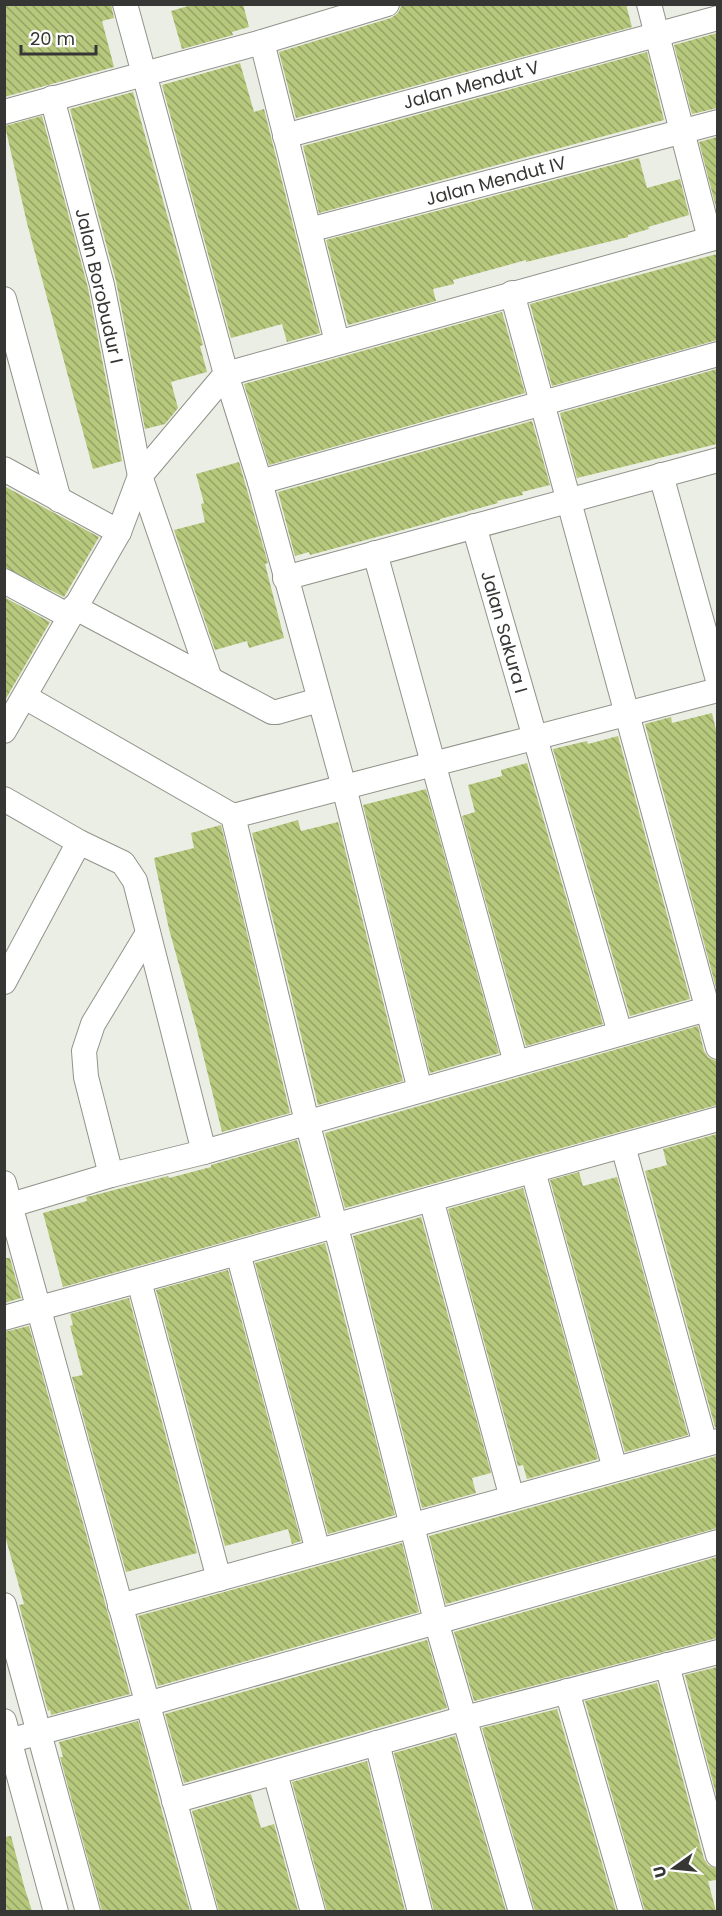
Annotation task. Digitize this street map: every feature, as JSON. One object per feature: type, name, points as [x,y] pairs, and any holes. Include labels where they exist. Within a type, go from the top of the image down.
[{"type":"street","points":[[125,4],[226,374],[260,482],[344,787],[420,1090]]},
{"type":"street","points":[[4,112],[262,42],[387,4]]},
{"type":"street","points":[[649,4],[682,131],[714,238],[226,374],[140,476],[119,532],[12,711],[232,816],[717,690]]},
{"type":"street","name":"Jalan Mendut V","points":[[285,136],[717,18]]},
{"type":"street","points":[[262,42],[337,342]]},
{"type":"street","name":"Jalan Borobudur I","points":[[52,98],[102,285],[140,476],[210,679]]},
{"type":"street","name":"Jalan Mendut IV","points":[[309,230],[717,122]]},
{"type":"street","points":[[512,293],[717,1047]]},
{"type":"street","points":[[4,299],[14,361],[59,500]]},
{"type":"street","points":[[260,482],[717,354]]},
{"type":"street","points":[[285,578],[717,460]]},
{"type":"street","points":[[4,469],[119,532]]},
{"type":"street","points":[[661,476],[717,680]]},
{"type":"street","name":"Jalan Sakura I","points":[[474,526],[620,1033]]},
{"type":"street","points":[[375,553],[516,1063]]},
{"type":"street","points":[[4,581],[210,679],[272,712],[319,700]]},
{"type":"street","points":[[4,799],[79,842],[123,863],[135,880],[204,1152]]},
{"type":"street","points":[[232,816],[307,1122],[436,1621],[521,1911]]},
{"type":"street","points":[[4,982],[79,842]]},
{"type":"street","points":[[111,1175],[86,1077],[84,1051],[93,1024],[148,933]]},
{"type":"street","points":[[205,1911],[8,1194],[111,1175],[204,1152],[707,1009]]},
{"type":"street","points":[[4,1318],[717,1119]]},
{"type":"street","points":[[120,1606],[711,1443],[623,1146]]},
{"type":"street","points":[[533,1171],[615,1469]]},
{"type":"street","points":[[431,1199],[512,1498]]},
{"type":"street","points":[[238,1253],[318,1551]]},
{"type":"street","points":[[139,1281],[219,1579]]},
{"type":"street","points":[[56,1911],[6,1734],[39,1733],[147,1704],[717,1542]]},
{"type":"street","points":[[4,1605],[88,1911]]},
{"type":"street","points":[[174,1801],[465,1718],[717,1652]]},
{"type":"street","points":[[667,1665],[717,1855]]},
{"type":"street","points":[[567,1691],[631,1911]]},
{"type":"street","points":[[377,1743],[420,1911]]},
{"type":"street","points":[[275,1773],[313,1911]]},
{"type":"building","points":[[4,4],[111,4],[114,18],[102,21],[114,67],[4,97]]},
{"type":"building","points":[[195,4],[243,4],[249,27],[232,32],[233,35],[182,49],[171,11]]},
{"type":"building","points":[[402,4],[626,4],[632,27],[296,118],[279,52],[391,18],[398,13]]},
{"type":"building","points":[[717,33],[717,108],[692,114],[674,45]]},
{"type":"building","points":[[647,52],[664,120],[319,213],[303,146]]},
{"type":"building","points":[[240,63],[254,112],[264,109],[320,333],[287,342],[282,324],[231,338],[162,85]]},
{"type":"building","points":[[133,92],[203,345],[200,346],[207,372],[171,382],[178,408],[165,424],[145,429],[116,281],[70,109]]},
{"type":"building","points":[[42,116],[88,288],[122,461],[93,469],[27,223],[5,126]]},
{"type":"building","points":[[717,137],[717,211],[699,142]]},
{"type":"building","points":[[639,158],[647,188],[680,179],[689,215],[648,227],[649,229],[628,235],[628,237],[526,262],[526,260],[453,280],[454,284],[433,289],[436,301],[348,325],[326,240]]},
{"type":"building","points":[[717,254],[717,340],[552,386],[530,304]]},
{"type":"building","points":[[502,312],[525,393],[269,465],[244,384]]},
{"type":"building","points":[[717,369],[717,444],[577,478],[560,413]]},
{"type":"building","points":[[532,421],[550,485],[522,492],[523,495],[440,520],[310,555],[309,552],[295,556],[278,492]]},
{"type":"building","points":[[239,462],[268,563],[265,564],[284,638],[249,648],[247,641],[215,650],[174,530],[205,522],[201,504],[204,503],[196,474]]},
{"type":"building","points":[[4,486],[99,537],[64,597],[4,567]]},
{"type":"building","points":[[4,597],[50,622],[4,702]]},
{"type":"building","points":[[712,713],[717,734],[717,991],[645,724],[671,717],[672,723]]},
{"type":"building","points":[[618,736],[690,999],[630,1016],[553,749],[587,741],[588,744]]},
{"type":"building","points":[[527,763],[603,1024],[526,1046],[462,816],[475,812],[468,785],[502,776],[501,770]]},
{"type":"building","points":[[426,789],[499,1053],[430,1073],[363,805]]},
{"type":"building","points":[[298,820],[301,831],[338,822],[403,1081],[318,1105],[252,833]]},
{"type":"building","points":[[221,825],[290,1113],[222,1132],[169,929],[154,858],[194,848],[191,833]]},
{"type":"building","points":[[698,1026],[704,1051],[708,1057],[716,1061],[717,1105],[345,1208],[325,1133]]},
{"type":"building","points":[[717,1134],[717,1427],[715,1427],[645,1171],[667,1165],[663,1149]]},
{"type":"building","points":[[297,1140],[318,1216],[63,1287],[43,1213],[87,1201],[86,1197],[211,1167],[211,1165]]},
{"type":"building","points":[[579,1172],[583,1186],[617,1177],[688,1435],[625,1452],[550,1180]]},
{"type":"building","points":[[523,1188],[598,1459],[527,1479],[523,1465],[518,1466],[448,1209]]},
{"type":"building","points":[[421,1217],[491,1473],[472,1478],[476,1493],[422,1508],[353,1236]]},
{"type":"building","points":[[325,1243],[395,1515],[328,1534],[255,1263]]},
{"type":"building","points":[[4,1258],[10,1258],[21,1298],[4,1303]]},
{"type":"building","points":[[228,1270],[301,1541],[292,1544],[288,1529],[225,1546],[156,1290]]},
{"type":"building","points":[[129,1298],[197,1553],[126,1572],[72,1377],[83,1375],[70,1326],[73,1325],[70,1314]]},
{"type":"building","points":[[29,1326],[130,1694],[51,1715],[19,1605],[24,1604],[4,1532],[4,1332]]},
{"type":"building","points":[[717,1456],[717,1528],[446,1604],[429,1536]]},
{"type":"building","points":[[402,1543],[419,1612],[158,1686],[138,1616]]},
{"type":"building","points":[[717,1557],[717,1638],[474,1701],[454,1632]]},
{"type":"building","points":[[427,1640],[447,1708],[184,1783],[165,1714]]},
{"type":"building","points":[[717,1667],[717,1798],[685,1675]]},
{"type":"building","points":[[657,1683],[704,1859],[708,1865],[717,1869],[717,1880],[708,1881],[716,1911],[645,1911],[585,1701]]},
{"type":"building","points":[[557,1709],[616,1911],[535,1911],[482,1728]]},
{"type":"building","points":[[138,1721],[190,1911],[102,1911],[60,1757],[63,1757],[59,1742]]},
{"type":"building","points":[[455,1736],[506,1911],[434,1911],[394,1753]]},
{"type":"building","points":[[367,1761],[405,1911],[327,1911],[292,1782]]},
{"type":"building","points":[[251,1794],[261,1828],[274,1824],[298,1911],[219,1911],[192,1811]]},
{"type":"building","points":[[11,1836],[32,1911],[4,1911],[4,1837]]}]
